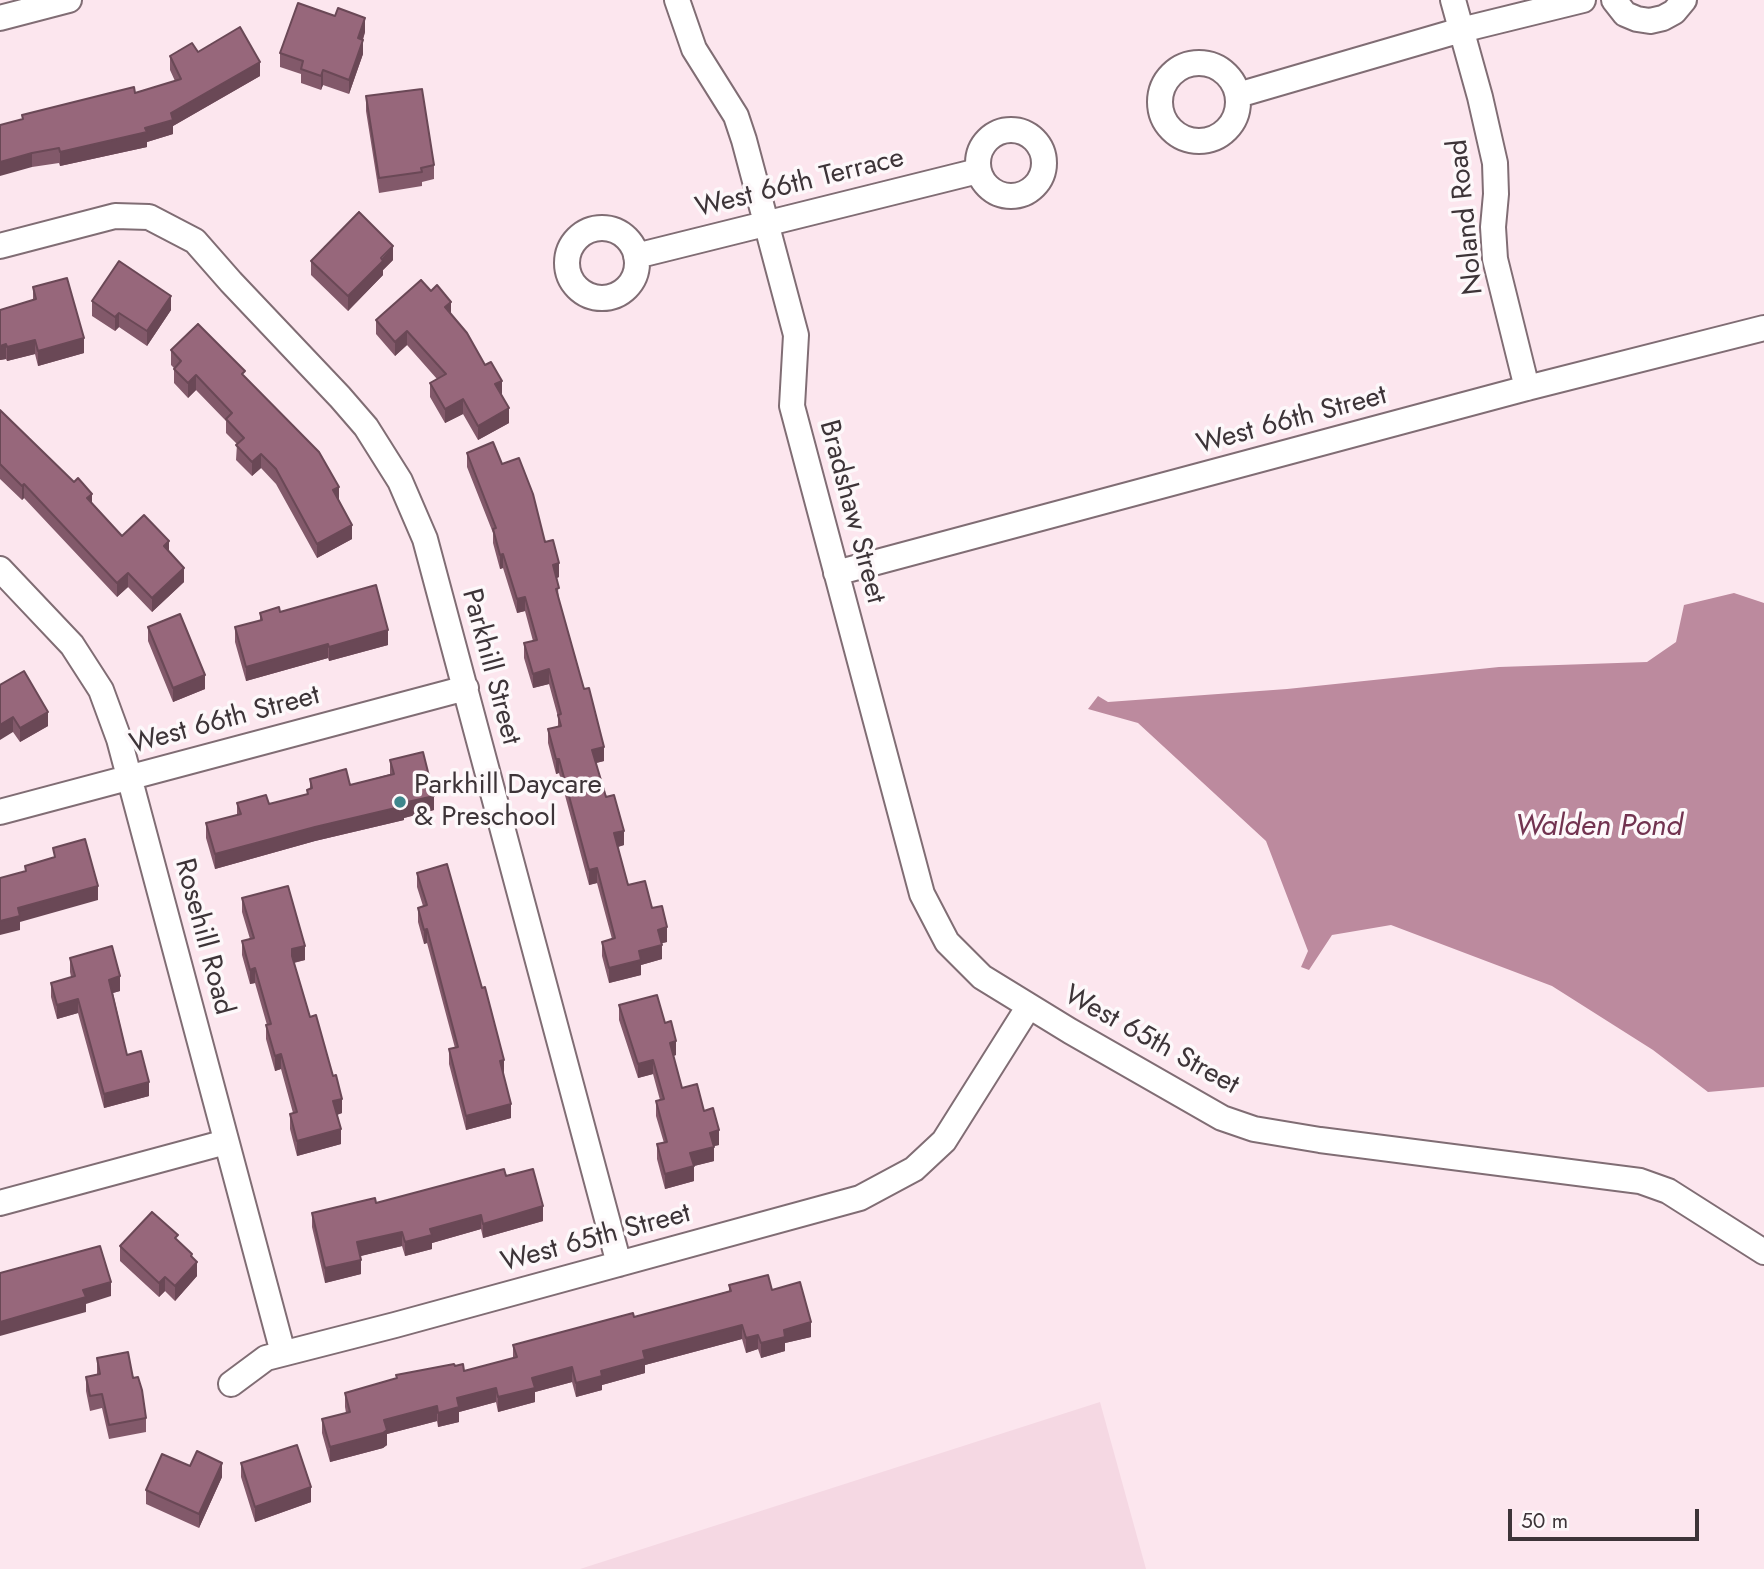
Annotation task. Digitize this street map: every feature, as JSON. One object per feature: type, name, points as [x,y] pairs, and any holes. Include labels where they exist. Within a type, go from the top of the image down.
[{"type":"street","points":[[0,18],[69,0]]},
{"type":"street","name":"Bradshaw Street","points":[[677,0],[694,49],[736,116],[766,222],[796,335],[792,406],[922,894],[947,942],[982,977],[1029,1006]]},
{"type":"street","name":"Noland Road","points":[[1453,0],[1495,163],[1495,259],[1527,388]]},
{"type":"street","points":[[1238,95],[1461,30],[1583,0]]},
{"type":"street","points":[[1614,0],[1625,14],[1650,20],[1663,18],[1674,12],[1684,0]]},
{"type":"street","name":"West 66th Terrace","points":[[636,256],[978,171]]},
{"type":"street","name":"Parkhill Street","points":[[0,246],[108,217],[149,217],[195,241],[366,427],[400,481],[425,539],[619,1264]]},
{"type":"street","name":"West 66th Street","points":[[836,573],[1527,388],[1764,328]]},
{"type":"street","name":"Rosehill Road","points":[[0,569],[72,645],[101,690],[119,739],[283,1353]]},
{"type":"street","name":"West 66th Street","points":[[0,812],[466,688]]},
{"type":"street","name":"West 65th Street","points":[[231,1384],[266,1358],[860,1198],[914,1169],[944,1141],[1029,1006],[1223,1118],[1254,1129],[1640,1181],[1668,1191],[1764,1252]]},
{"type":"street","points":[[0,1203],[226,1142]]},
{"type":"shaded area","points":[[1100,1402],[1146,1569],[580,1569]]},
{"type":"water","name":"Walden Pond","points":[[1734,593],[1764,603],[1764,1087],[1708,1092],[1653,1050],[1552,986],[1391,925],[1332,935],[1309,970],[1301,967],[1308,951],[1266,841],[1138,723],[1088,709],[1098,696],[1108,702],[1287,689],[1499,667],[1647,662],[1676,642],[1684,605]]},
{"type":"building","points":[[298,3],[335,16],[338,8],[365,18],[358,38],[363,40],[349,80],[323,70],[321,76],[301,69],[303,61],[280,53]]},
{"type":"building","points":[[240,27],[260,62],[171,113],[173,120],[145,128],[147,132],[60,152],[59,148],[32,153],[0,162],[0,125],[23,119],[22,115],[134,87],[135,93],[181,79],[170,56],[192,43],[198,52]]},
{"type":"building","points":[[422,89],[434,165],[421,168],[422,172],[379,178],[366,96]]},
{"type":"building","points":[[359,212],[393,246],[381,258],[383,261],[348,296],[311,261]]},
{"type":"building","points":[[119,261],[171,296],[147,331],[119,313],[115,317],[92,301]]},
{"type":"building","points":[[67,278],[84,338],[38,351],[35,340],[7,347],[6,344],[0,346],[0,310],[36,299],[33,287]]},
{"type":"building","points":[[421,280],[431,291],[437,285],[451,302],[445,307],[467,333],[485,365],[491,362],[502,381],[495,384],[509,408],[478,426],[463,399],[445,409],[430,383],[446,374],[407,331],[395,342],[376,320]]},
{"type":"building","points":[[198,324],[245,371],[242,374],[319,452],[339,487],[333,490],[352,525],[317,544],[276,469],[261,454],[252,462],[236,445],[244,438],[226,419],[232,413],[196,375],[188,383],[174,369],[181,361],[171,350]]},
{"type":"building","points":[[0,410],[74,482],[78,478],[92,494],[87,498],[122,536],[144,515],[169,541],[164,546],[184,568],[152,598],[128,573],[117,583],[24,484],[22,486],[0,464]]},
{"type":"building","points":[[493,442],[502,464],[519,458],[533,494],[545,542],[553,540],[559,563],[553,565],[559,588],[556,589],[584,689],[589,688],[604,747],[592,750],[606,797],[614,795],[624,831],[614,833],[628,885],[645,881],[652,908],[662,906],[667,927],[658,930],[662,945],[639,951],[641,960],[609,968],[602,942],[615,938],[597,868],[589,870],[559,759],[556,759],[548,729],[561,726],[558,715],[561,714],[549,669],[533,674],[524,643],[537,640],[525,597],[517,599],[503,554],[500,555],[493,529],[496,528],[467,453]]},
{"type":"building","points":[[376,585],[388,630],[246,667],[235,627],[262,620],[260,613],[279,607],[280,612]]},
{"type":"building","points":[[180,614],[205,675],[173,688],[148,627]]},
{"type":"building","points":[[24,671],[48,712],[20,728],[13,717],[0,725],[0,685]]},
{"type":"building","points":[[423,752],[434,796],[215,854],[206,823],[241,814],[237,803],[266,795],[269,804],[308,794],[307,790],[312,788],[310,779],[346,769],[350,785],[394,774],[390,760]]},
{"type":"building","points":[[85,839],[98,886],[18,908],[20,916],[0,921],[0,878],[26,871],[25,866],[55,857],[53,848]]},
{"type":"building","points":[[447,864],[482,988],[485,987],[504,1060],[500,1061],[511,1104],[466,1116],[449,1049],[458,1047],[427,929],[424,930],[418,908],[427,905],[417,873]]},
{"type":"building","points":[[288,886],[305,946],[292,949],[292,956],[310,1017],[316,1015],[342,1099],[333,1101],[341,1129],[297,1141],[290,1114],[297,1112],[281,1054],[275,1056],[266,1025],[271,1024],[255,968],[250,970],[242,941],[254,938],[242,898]]},
{"type":"building","points":[[112,946],[120,976],[109,980],[127,1055],[141,1051],[149,1082],[104,1094],[78,999],[57,1005],[51,983],[75,976],[70,958]]},
{"type":"building","points":[[657,995],[665,1023],[671,1021],[676,1041],[670,1043],[682,1088],[697,1084],[704,1111],[713,1108],[719,1130],[710,1133],[714,1147],[690,1153],[694,1166],[665,1174],[657,1144],[667,1142],[656,1101],[664,1099],[653,1060],[638,1064],[619,1005]]},
{"type":"building","points":[[504,1169],[506,1176],[533,1169],[543,1206],[483,1224],[481,1215],[430,1229],[432,1235],[405,1242],[402,1232],[357,1242],[361,1260],[325,1268],[312,1213],[375,1198],[376,1203]]},
{"type":"building","points":[[152,1212],[178,1235],[175,1238],[197,1262],[175,1286],[165,1277],[159,1283],[120,1246]]},
{"type":"building","points":[[100,1246],[111,1282],[83,1290],[86,1297],[0,1322],[0,1273]]},
{"type":"building","points":[[768,1275],[772,1290],[800,1282],[811,1322],[784,1330],[785,1337],[761,1343],[758,1335],[746,1338],[742,1325],[643,1351],[645,1359],[601,1371],[602,1376],[576,1383],[572,1367],[532,1378],[535,1388],[498,1397],[496,1388],[457,1398],[459,1407],[438,1413],[437,1406],[384,1420],[387,1430],[383,1433],[330,1447],[322,1419],[350,1412],[345,1393],[397,1378],[396,1375],[454,1364],[463,1364],[464,1371],[517,1357],[513,1345],[633,1313],[634,1317],[731,1291],[729,1285]]},
{"type":"building","points":[[128,1352],[133,1378],[138,1377],[142,1390],[146,1418],[109,1425],[102,1394],[90,1396],[86,1377],[100,1374],[97,1358]]},
{"type":"building","points":[[297,1445],[311,1487],[255,1507],[241,1463]]},
{"type":"building","points":[[197,1451],[222,1463],[199,1514],[146,1490],[162,1454],[190,1466]]},
{"type":"place","name":"Parkhill Daycare & Preschool","points":[[400,802]]}]
